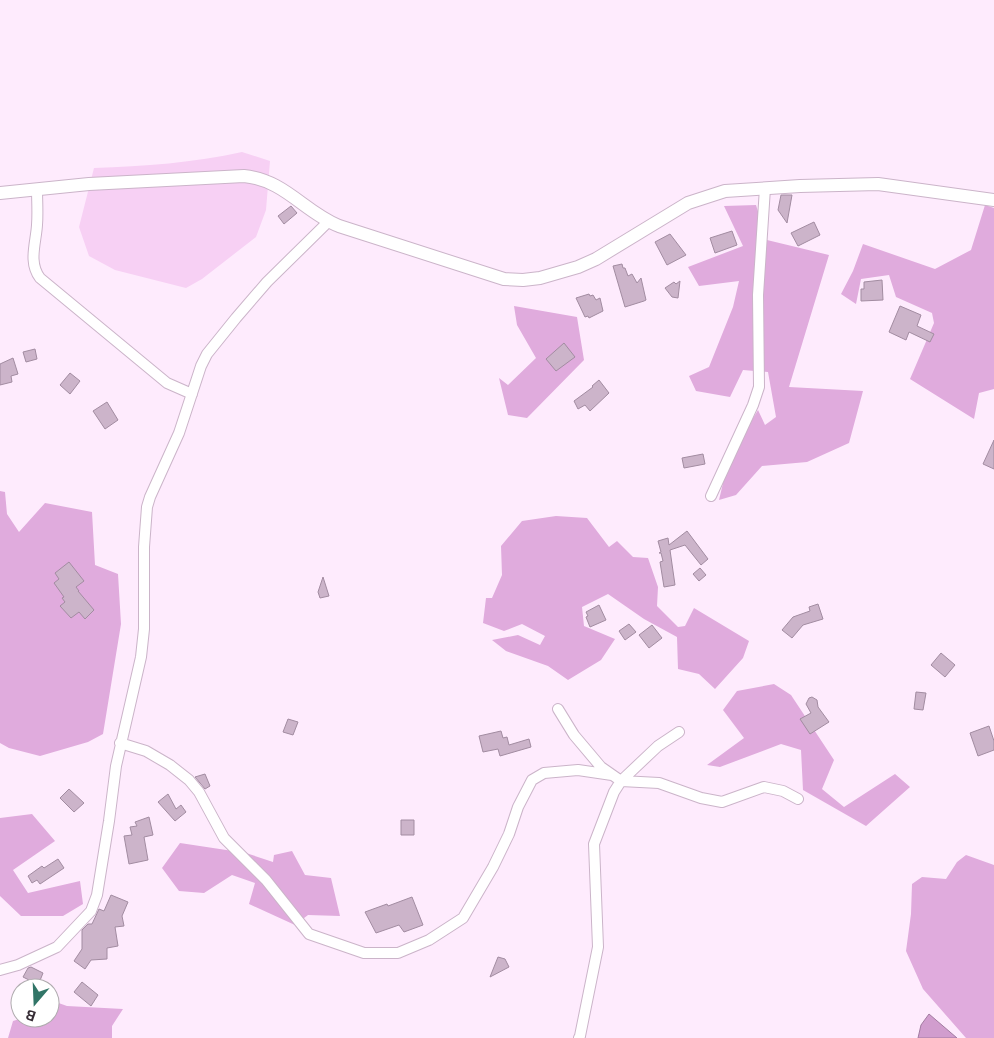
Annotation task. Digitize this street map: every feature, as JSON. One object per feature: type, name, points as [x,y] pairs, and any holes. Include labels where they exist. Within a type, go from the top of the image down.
[{"type":"street","points":[[0,193],[89,184],[244,176],[257,178],[279,186],[328,222],[504,279],[523,280],[560,273],[596,259],[688,203],[724,191],[878,184],[994,200]]},
{"type":"street","points":[[711,496],[759,387],[758,295],[765,188]]},
{"type":"street","points":[[37,189],[37,225],[33,257],[37,274],[40,278],[168,383],[192,394]]},
{"type":"street","points":[[0,970],[18,965],[57,948],[91,911],[97,895],[120,743],[141,657],[144,629],[144,547],[147,507],[150,497],[179,433],[203,360],[215,343],[268,282],[328,222]]},
{"type":"street","points":[[558,709],[574,735],[601,767],[621,781],[659,783],[701,798],[722,802],[764,787],[783,792],[798,799]]},
{"type":"street","points":[[579,1038],[598,946],[594,844],[614,792],[621,781],[658,746],[679,732]]},
{"type":"street","points":[[120,743],[146,751],[170,765],[189,780],[199,792],[224,838],[266,880],[309,934],[364,953],[398,953],[429,940],[463,918],[493,867],[532,780],[544,773],[578,770],[612,775]]},
{"type":"shaded area","points":[[242,152],[270,161],[266,210],[256,237],[202,279],[186,288],[115,270],[89,256],[79,227],[94,168],[206,159]]},
{"type":"shaded area","points":[[756,205],[767,240],[829,255],[789,387],[863,391],[849,443],[807,462],[762,466],[736,495],[719,500],[729,458],[758,410],[765,425],[776,417],[768,372],[743,370],[730,397],[696,391],[689,376],[709,367],[733,307],[739,281],[699,286],[688,267],[743,246],[724,206]]},
{"type":"shaded area","points":[[985,205],[994,208],[994,389],[979,393],[974,419],[910,379],[934,323],[932,313],[896,297],[889,275],[861,279],[856,304],[841,294],[853,271],[863,244],[935,269],[971,250]]},
{"type":"shaded area","points":[[514,306],[577,317],[584,360],[527,418],[508,415],[499,378],[508,385],[536,358],[517,325]]},
{"type":"shaded area","points":[[0,491],[5,492],[7,514],[19,532],[45,503],[92,512],[95,565],[118,574],[121,624],[103,734],[88,742],[40,756],[9,748],[0,743]]},
{"type":"shaded area","points":[[556,516],[587,518],[609,547],[617,541],[633,557],[648,558],[658,587],[657,606],[678,627],[685,626],[694,608],[749,641],[743,658],[715,689],[699,674],[678,669],[677,637],[644,619],[608,594],[582,607],[584,626],[615,639],[601,660],[568,680],[548,666],[506,651],[492,640],[518,635],[540,645],[545,636],[522,624],[504,631],[483,623],[486,598],[492,598],[502,575],[501,546],[522,521]]},
{"type":"shaded area","points":[[774,684],[791,695],[834,760],[822,789],[844,807],[895,774],[910,787],[866,826],[803,790],[801,750],[781,744],[720,767],[707,765],[744,738],[723,710],[737,691]]},
{"type":"shaded area","points":[[32,814],[55,841],[13,870],[28,893],[80,881],[83,904],[63,916],[21,916],[0,896],[0,818]]},
{"type":"shaded area","points":[[180,843],[246,853],[273,862],[274,855],[292,851],[305,875],[331,878],[340,916],[308,915],[295,925],[249,904],[255,883],[232,875],[204,893],[179,891],[162,868]]},
{"type":"shaded area","points":[[966,855],[994,865],[994,1038],[966,1038],[923,989],[906,951],[911,914],[912,884],[922,877],[946,879],[957,862]]},
{"type":"shaded area","points":[[60,1004],[67,1006],[123,1009],[112,1026],[112,1038],[8,1038],[11,1028],[60,1028]]},
{"type":"shaded area","points":[[929,1014],[957,1038],[918,1038],[921,1025]]},
{"type":"building","points":[[781,195],[792,195],[787,223],[778,210]]},
{"type":"building","points":[[291,206],[297,213],[284,224],[278,216]]},
{"type":"building","points":[[814,222],[820,235],[798,246],[791,233]]},
{"type":"building","points":[[732,231],[737,245],[715,253],[710,238]]},
{"type":"building","points":[[670,234],[686,255],[667,265],[655,242]]},
{"type":"building","points":[[622,264],[628,276],[632,274],[637,283],[641,278],[646,300],[625,307],[613,266]]},
{"type":"building","points":[[882,280],[883,300],[861,301],[861,289],[864,289],[864,282]]},
{"type":"building","points":[[680,281],[678,298],[672,297],[665,288],[674,282],[676,284]]},
{"type":"building","points":[[589,294],[590,296],[593,295],[596,300],[600,298],[603,311],[589,318],[588,316],[585,317],[576,298]]},
{"type":"building","points":[[900,306],[921,315],[917,326],[934,334],[930,342],[909,332],[906,340],[889,332]]},
{"type":"building","points":[[564,343],[575,357],[556,371],[546,359]]},
{"type":"building","points":[[35,349],[37,359],[26,362],[23,352]]},
{"type":"building","points":[[13,358],[18,374],[11,376],[12,382],[0,385],[0,364]]},
{"type":"building","points":[[70,373],[80,381],[70,394],[60,385]]},
{"type":"building","points":[[599,380],[609,393],[590,411],[585,405],[578,409],[574,401],[593,387]]},
{"type":"building","points":[[107,402],[118,420],[105,429],[93,411]]},
{"type":"building","points":[[994,440],[994,469],[983,464]]},
{"type":"building","points":[[703,454],[705,464],[684,468],[682,458]]},
{"type":"building","points":[[687,531],[708,559],[701,565],[685,545],[670,550],[675,585],[664,587],[660,562],[663,561],[661,553],[659,553],[661,552],[658,541],[668,538],[669,545]]},
{"type":"building","points":[[69,562],[84,581],[76,587],[78,591],[94,610],[85,619],[79,612],[71,618],[60,606],[65,602],[62,598],[64,597],[54,583],[59,579],[55,573]]},
{"type":"building","points":[[700,568],[706,575],[699,581],[693,574]]},
{"type":"building","points":[[323,577],[329,596],[320,598],[318,592]]},
{"type":"building","points":[[818,604],[823,619],[803,625],[792,638],[782,630],[793,617],[810,611],[809,607]]},
{"type":"building","points":[[599,605],[606,620],[590,627],[586,612]]},
{"type":"building","points":[[629,624],[636,632],[625,640],[619,631]]},
{"type":"building","points":[[652,625],[662,638],[649,648],[639,635]]},
{"type":"building","points":[[941,653],[955,665],[945,677],[931,665]]},
{"type":"building","points":[[916,692],[926,693],[923,710],[914,709]]},
{"type":"building","points":[[812,697],[817,700],[818,707],[829,722],[810,734],[800,719],[811,713],[806,704],[809,698]]},
{"type":"building","points":[[288,719],[298,722],[293,735],[283,732]]},
{"type":"building","points":[[989,726],[994,741],[994,750],[978,756],[970,733]]},
{"type":"building","points":[[501,731],[503,738],[507,737],[509,745],[529,739],[531,747],[500,756],[498,749],[483,752],[479,736]]},
{"type":"building","points":[[205,774],[210,786],[205,789],[195,777]]},
{"type":"building","points":[[69,789],[84,803],[74,812],[60,798]]},
{"type":"building","points":[[168,794],[176,809],[181,805],[186,812],[175,821],[158,802]]},
{"type":"building","points":[[149,817],[153,835],[144,837],[148,860],[129,864],[124,836],[132,835],[130,827],[137,826],[135,822]]},
{"type":"building","points":[[401,820],[414,820],[414,835],[401,835]]},
{"type":"building","points":[[58,859],[64,868],[40,884],[37,880],[32,883],[28,876],[42,866],[44,868]]},
{"type":"building","points":[[111,895],[128,902],[122,916],[124,926],[115,927],[118,946],[107,948],[107,959],[91,960],[85,969],[74,961],[82,949],[82,930],[88,924],[92,924],[99,909],[104,911]]},
{"type":"building","points":[[412,897],[423,925],[404,932],[399,925],[376,933],[365,912]]},
{"type":"building","points":[[498,957],[505,959],[509,967],[490,977]]},
{"type":"building","points":[[31,967],[43,973],[41,978],[23,977],[28,968]]},
{"type":"building","points":[[82,982],[98,995],[91,1006],[74,992]]}]
